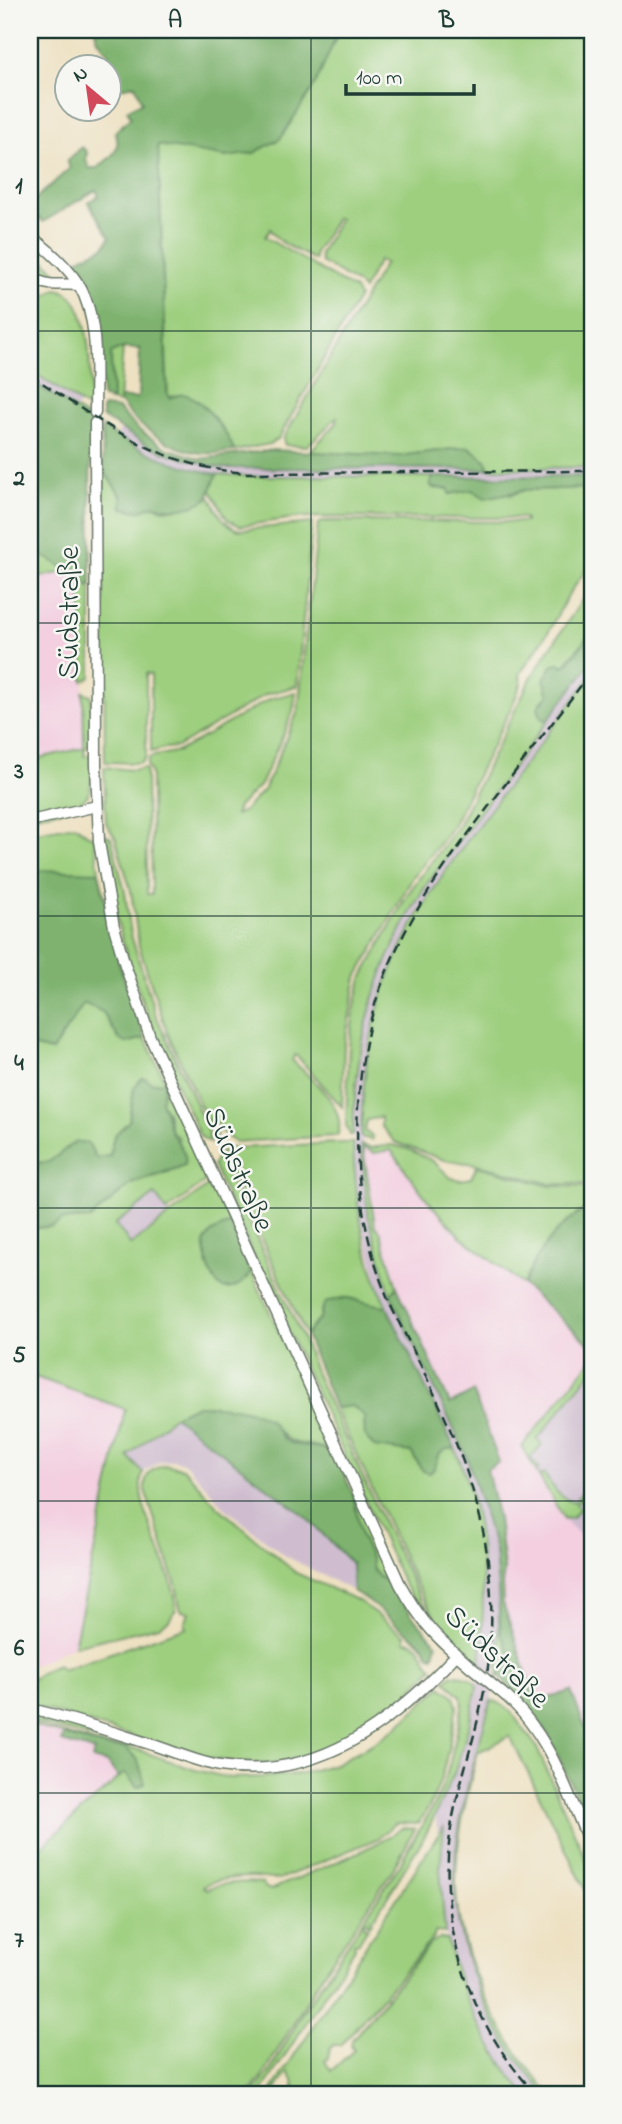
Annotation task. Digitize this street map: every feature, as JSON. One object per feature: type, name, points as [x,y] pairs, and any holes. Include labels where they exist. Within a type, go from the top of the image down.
[{"type":"street","name":"Südstraße","points":[[30,236],[65,267],[79,285],[92,327],[95,365],[97,806],[103,871],[114,927],[135,998],[150,1037],[400,1584],[427,1628],[523,1713],[541,1738],[592,1849]]},
{"type":"street","points":[[30,275],[48,285],[79,285]]},
{"type":"street","points":[[30,821],[97,806]]},
{"type":"street","points":[[30,1709],[210,1763],[243,1768],[274,1767],[322,1757],[356,1740],[395,1713],[456,1655]]},
{"type":"shaded area","points":[[30,370],[80,403],[75,409],[30,380]]},
{"type":"shaded area","points":[[121,430],[172,455],[220,468],[592,467],[592,476],[217,474],[144,452],[116,436]]},
{"type":"shaded area","points":[[81,569],[85,748],[30,760],[30,579]]},
{"type":"shaded area","points":[[592,662],[592,675],[460,850],[418,913],[393,966],[375,1019],[364,1076],[362,1105],[362,1165],[368,1214],[377,1252],[390,1294],[466,1455],[495,1550],[499,1603],[497,1661],[491,1700],[463,1804],[455,1894],[464,1950],[483,2003],[497,2028],[546,2094],[525,2094],[500,2064],[467,2003],[445,1933],[440,1869],[444,1828],[438,1833],[435,1814],[458,1762],[469,1726],[480,1665],[483,1590],[475,1513],[458,1457],[381,1295],[360,1215],[354,1165],[354,1104],[362,1038],[373,994],[411,909],[454,845]]},
{"type":"shaded area","points":[[363,1147],[374,1153],[391,1150],[426,1198],[460,1236],[523,1285],[592,1346],[592,1745],[571,1691],[536,1703],[503,1603],[504,1570],[498,1519],[487,1469],[498,1462],[473,1393],[450,1404],[397,1287],[380,1231],[375,1226]]},
{"type":"shaded area","points":[[155,1194],[171,1216],[131,1246],[115,1224]]},
{"type":"shaded area","points":[[586,1367],[592,1373],[592,1547],[564,1519],[522,1447]]},
{"type":"shaded area","points":[[30,1375],[125,1409],[74,1646],[30,1667]]},
{"type":"shaded area","points":[[174,1416],[305,1516],[352,1564],[353,1591],[282,1554],[225,1508],[185,1463],[173,1460],[159,1462],[143,1473],[136,1467],[128,1456]]},
{"type":"shaded area","points":[[30,1725],[64,1735],[62,1742],[94,1751],[119,1777],[38,1850],[30,1853]]},
{"type":"green space","points":[[96,30],[339,30],[316,83],[280,139],[254,153],[227,157],[158,145],[167,392],[170,398],[185,394],[201,404],[221,428],[234,451],[189,451],[154,435],[134,418],[119,400],[138,398],[140,349],[123,348],[111,353],[112,400],[102,398],[97,328],[88,296],[71,263],[104,247],[110,237],[88,202],[99,196],[96,190],[43,222],[40,218],[30,225],[30,204],[70,168],[67,161],[82,147],[87,152],[89,168],[97,168],[111,157],[118,144],[115,132],[131,117],[127,110],[142,102],[135,85],[122,88],[122,52],[107,52],[96,37]]},
{"type":"green space","points":[[339,30],[592,30],[592,467],[488,469],[488,465],[458,448],[399,456],[309,452],[337,423],[337,417],[307,446],[285,445],[283,439],[385,263],[379,260],[363,290],[321,262],[320,254],[339,220],[336,218],[315,253],[315,260],[284,243],[270,229],[265,237],[355,290],[359,297],[278,439],[270,444],[234,451],[220,426],[198,402],[184,395],[168,397],[158,144],[227,157],[316,83]]},
{"type":"green space","points":[[30,245],[58,278],[43,278],[31,271],[34,266],[30,263]]},
{"type":"green space","points":[[56,289],[69,294],[78,305],[84,321],[90,360],[90,410],[30,370],[30,318],[43,298]]},
{"type":"green space","points":[[123,348],[120,403],[109,401],[112,399],[111,353]]},
{"type":"green space","points":[[30,380],[90,419],[91,585],[81,585],[80,569],[69,571],[30,548]]},
{"type":"green space","points":[[104,407],[118,409],[139,430],[166,448],[200,459],[273,450],[399,456],[469,447],[487,461],[488,469],[220,468],[147,445],[102,417]]},
{"type":"green space","points":[[102,427],[157,456],[186,467],[217,474],[207,499],[182,508],[156,505],[138,511],[122,508],[122,496],[103,470]]},
{"type":"green space","points":[[103,470],[123,499],[138,511],[151,505],[167,510],[207,499],[209,494],[224,520],[239,530],[312,523],[297,686],[267,694],[177,747],[151,752],[151,674],[146,673],[146,757],[141,763],[105,762]]},
{"type":"green space","points":[[217,474],[433,477],[430,484],[433,488],[449,489],[450,494],[472,490],[511,495],[525,490],[592,488],[592,561],[520,674],[521,684],[512,706],[454,822],[413,877],[357,977],[344,1046],[342,1107],[298,1057],[295,1055],[292,1060],[332,1103],[339,1123],[338,1134],[335,1136],[234,1142],[223,1133],[213,1118],[210,1119],[217,1132],[215,1138],[167,1032],[139,946],[131,891],[115,837],[106,823],[104,767],[146,770],[147,894],[152,894],[151,774],[147,764],[150,757],[179,751],[270,699],[296,692],[293,711],[260,785],[238,807],[235,815],[244,811],[265,788],[298,711],[318,524],[325,521],[525,522],[525,518],[302,517],[240,526],[227,519],[211,490]]},
{"type":"green space","points":[[592,476],[592,488],[525,490],[485,498],[472,490],[449,494],[449,489],[433,488],[430,484],[433,477]]},
{"type":"green space","points":[[30,548],[69,571],[30,579]]},
{"type":"green space","points":[[81,585],[91,585],[91,677],[83,681]]},
{"type":"green space","points":[[592,585],[592,632],[546,687],[549,695],[541,701],[542,719],[548,720],[427,884],[394,944],[372,1004],[364,1035],[358,1067],[353,1135],[350,1135],[346,1125],[349,1046],[362,978],[407,895],[459,824],[532,676]]},
{"type":"green space","points":[[592,632],[592,662],[548,720],[542,719],[538,707],[549,695],[544,679],[552,666],[567,664]]},
{"type":"green space","points":[[592,675],[592,1184],[550,1184],[476,1164],[444,1160],[395,1142],[381,1126],[381,1117],[367,1120],[365,1131],[373,1137],[372,1140],[361,1137],[365,1078],[375,1020],[384,988],[410,929],[463,847]]},
{"type":"green space","points":[[83,692],[91,695],[91,745],[85,748],[84,756],[91,755],[90,790],[81,802],[73,806],[30,816],[30,760],[84,748]]},
{"type":"green space","points":[[75,825],[88,835],[94,836],[99,872],[30,872],[30,833]]},
{"type":"green space","points":[[103,834],[111,838],[125,892],[131,935],[155,1013],[208,1131],[210,1143],[200,1136],[138,989],[115,913]]},
{"type":"green space","points":[[30,872],[99,872],[120,966],[145,1038],[126,1043],[119,1039],[103,1012],[84,1003],[52,1051],[30,1046]]},
{"type":"green space","points":[[84,1003],[103,1012],[119,1039],[126,1043],[145,1038],[208,1174],[206,1181],[167,1211],[155,1195],[115,1224],[131,1245],[206,1187],[214,1187],[230,1223],[225,1225],[207,1265],[213,1278],[222,1287],[248,1278],[251,1271],[334,1452],[292,1441],[269,1419],[197,1405],[174,1416],[128,1456],[143,1473],[143,1501],[169,1577],[176,1609],[169,1620],[159,1626],[74,1646],[125,1409],[30,1375],[30,1229],[53,1226],[62,1220],[90,1219],[131,1184],[179,1169],[178,1138],[171,1131],[167,1112],[161,1102],[134,1089],[129,1121],[114,1136],[110,1156],[96,1158],[76,1141],[49,1162],[35,1163],[30,1156],[30,1046],[52,1051]]},
{"type":"green space","points":[[141,1078],[152,1083],[165,1082],[161,1102],[170,1129],[185,1155],[185,1165],[131,1184],[90,1219],[62,1220],[53,1226],[30,1229],[30,1156],[35,1163],[49,1162],[76,1141],[89,1144],[96,1158],[110,1156],[114,1136],[129,1121],[134,1089]]},
{"type":"green space","points":[[353,1143],[356,1185],[366,1248],[387,1307],[354,1299],[338,1299],[321,1310],[321,1316],[306,1335],[221,1152],[233,1148]]},
{"type":"green space","points":[[361,1145],[371,1148],[392,1145],[408,1149],[433,1161],[451,1178],[461,1180],[471,1178],[477,1166],[550,1186],[592,1187],[592,1207],[578,1213],[526,1277],[523,1285],[460,1236],[426,1198],[391,1150],[374,1153],[363,1147],[375,1226],[380,1231],[397,1287],[390,1294],[368,1214]]},
{"type":"green space","points":[[218,1154],[384,1524],[421,1601],[441,1628],[446,1641],[431,1625],[403,1583],[213,1166]]},
{"type":"green space","points":[[592,1207],[592,1346],[523,1285],[550,1239],[570,1220]]},
{"type":"green space","points":[[230,1223],[251,1271],[243,1282],[227,1289],[220,1286],[211,1274],[204,1242],[212,1232]]},
{"type":"green space","points":[[397,1287],[450,1404],[473,1392],[499,1462],[487,1469],[498,1519],[504,1570],[503,1603],[536,1702],[571,1691],[592,1745],[592,1811],[583,1810],[548,1734],[499,1675],[512,1662],[501,1634],[495,1550],[466,1455],[390,1294]]},
{"type":"green space","points":[[347,1298],[387,1307],[455,1449],[446,1449],[438,1455],[434,1469],[429,1473],[423,1471],[411,1452],[374,1447],[365,1436],[364,1416],[353,1406],[335,1408],[306,1335],[321,1316],[324,1304]]},
{"type":"green space","points":[[592,1359],[592,1370],[537,1440],[542,1445],[530,1458],[539,1468],[536,1471],[522,1447]]},
{"type":"green space","points":[[197,1405],[252,1412],[268,1419],[287,1441],[334,1452],[353,1494],[361,1536],[371,1558],[373,1570],[379,1577],[395,1585],[411,1614],[437,1644],[434,1656],[429,1655],[417,1640],[353,1591],[352,1564],[305,1516],[174,1416]]},
{"type":"green space","points":[[352,1406],[364,1416],[365,1436],[411,1452],[423,1471],[430,1473],[438,1455],[446,1449],[455,1449],[465,1474],[478,1528],[483,1583],[480,1665],[462,1652],[448,1636],[413,1578],[335,1408]]},
{"type":"green space","points":[[166,1465],[183,1468],[217,1506],[296,1573],[359,1601],[405,1636],[405,1641],[419,1647],[433,1668],[400,1701],[365,1729],[312,1756],[287,1762],[262,1764],[212,1759],[30,1705],[30,1681],[45,1670],[58,1665],[61,1670],[187,1627],[185,1623],[189,1612],[182,1611],[180,1607],[176,1585],[145,1490],[150,1473]]},
{"type":"green space","points":[[536,1471],[540,1476],[544,1474],[569,1501],[574,1502],[584,1490],[586,1492],[576,1505],[580,1509],[572,1518],[564,1519]]},
{"type":"green space","points":[[353,1494],[395,1585],[379,1577],[373,1570],[371,1558],[361,1536]]},
{"type":"green space","points":[[499,1603],[501,1634],[512,1662],[498,1677]]},
{"type":"green space","points":[[453,1675],[468,1678],[477,1687],[469,1726],[454,1774],[426,1834],[375,1917],[371,1918],[372,1922],[368,1925],[367,1921],[364,1922],[364,1927],[368,1928],[359,1942],[354,1943],[355,1948],[260,2094],[252,2094],[270,2071],[303,2012],[401,1863],[438,1797],[449,1765],[462,1708],[461,1696],[445,1680]]},
{"type":"green space","points":[[441,1686],[454,1696],[457,1707],[439,1784],[426,1812],[417,1824],[396,1823],[379,1838],[280,1879],[233,1878],[212,1882],[203,1887],[207,1889],[226,1884],[256,1882],[262,1883],[270,1890],[353,1855],[402,1828],[415,1829],[392,1871],[319,1980],[262,2077],[248,2094],[30,2094],[30,1853],[38,1850],[125,1772],[126,1748],[107,1747],[30,1724],[107,1746],[127,1746],[195,1770],[230,1778],[299,1774],[335,1764],[374,1743],[398,1726]]},
{"type":"green space","points":[[491,1700],[511,1712],[536,1746],[592,1873],[592,1903],[510,1736],[478,1752],[457,1854],[456,1889],[459,1917],[474,1973],[486,1999],[515,2050],[550,2094],[546,2094],[523,2067],[486,2007],[472,1975],[462,1941],[456,1906],[455,1871],[458,1835],[468,1784]]},
{"type":"green space","points":[[30,1713],[136,1744],[109,1742],[30,1721]]},
{"type":"green space","points":[[64,1735],[107,1747],[126,1748],[138,1760],[145,1784],[137,1787],[125,1773],[119,1777],[107,1763],[92,1759],[94,1751],[62,1742]]},
{"type":"green space","points":[[444,1826],[440,1869],[445,1933],[435,1932],[434,1937],[341,2045],[330,2048],[325,2061],[331,2071],[354,2050],[351,2046],[352,2040],[431,1943],[440,1938],[447,1940],[460,1983],[477,2022],[525,2094],[458,2090],[423,2094],[295,2094],[293,2080],[288,2072],[272,2094],[269,2094]]},
{"type":"railway","points":[[30,375],[131,439],[184,461],[214,469],[246,473],[592,471]]},
{"type":"railway","points":[[536,2094],[512,2066],[475,2002],[462,1968],[453,1932],[448,1895],[448,1859],[452,1822],[487,1676],[491,1623],[489,1571],[480,1517],[455,1440],[387,1297],[376,1266],[362,1202],[358,1168],[358,1102],[367,1037],[376,1003],[387,970],[418,908],[456,850],[592,671]]}]
